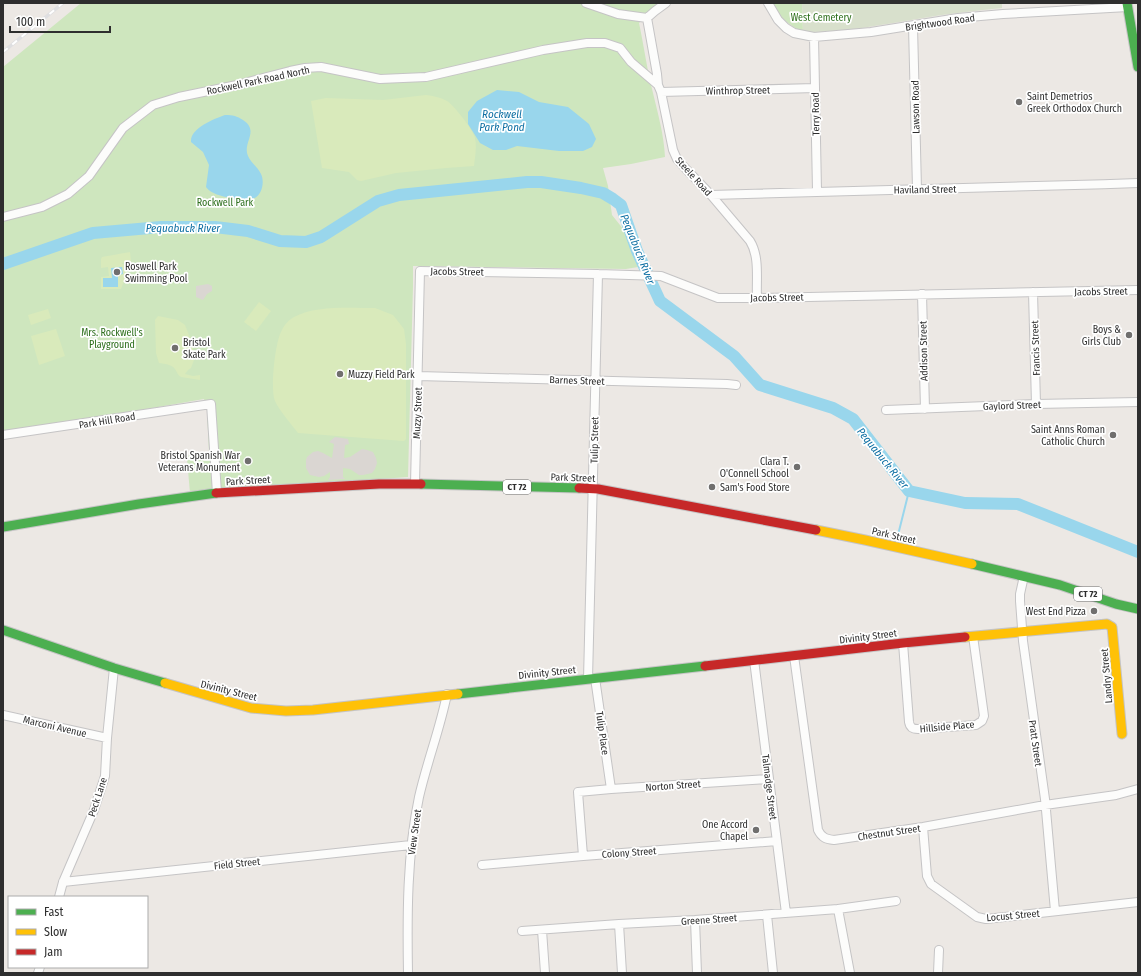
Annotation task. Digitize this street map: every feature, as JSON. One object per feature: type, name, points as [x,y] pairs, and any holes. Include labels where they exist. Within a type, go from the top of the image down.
[{"type":"main road","points":[[1128,5],[1138,67]]},
{"type":"main road","name":"Park Street","points":[[3,527],[139,504],[217,493],[379,484],[593,489],[697,507],[865,540],[1068,587],[1111,603],[1135,609]]},
{"type":"main road","name":"Divinity Street","points":[[3,630],[114,668],[206,696],[251,708],[286,711],[312,710],[903,643],[1103,624]]},
{"type":"main road","name":"Landry Street","points":[[1103,624],[1107,624],[1112,627],[1122,734]]},
{"type":"street","points":[[586,3],[618,14],[647,18],[666,3]]},
{"type":"street","name":"Brightwood Road","points":[[768,3],[778,20],[786,28],[794,33],[814,37],[871,32],[958,18],[1128,5]]},
{"type":"street","name":"Steele Road","points":[[647,18],[659,89],[673,150],[677,159],[711,195],[754,246],[757,298]]},
{"type":"street","name":"Lawson Road","points":[[913,26],[917,189]]},
{"type":"street","name":"Terry Road","points":[[814,37],[817,191]]},
{"type":"street","name":"Rockwell Park Road North","points":[[3,218],[42,207],[68,194],[89,176],[123,128],[153,105],[179,97],[237,85],[290,71],[306,68],[322,68],[380,79],[426,77],[543,50],[587,43],[605,43],[620,48],[631,62],[659,89]]},
{"type":"street","name":"Winthrop Street","points":[[659,89],[814,88]]},
{"type":"street","name":"Haviland Street","points":[[711,195],[1138,183]]},
{"type":"street","name":"Jacobs Street","points":[[420,271],[660,276],[718,298],[1138,290]]},
{"type":"street","name":"Muzzy Street","points":[[415,484],[420,271]]},
{"type":"street","name":"Tulip Street","points":[[592,678],[593,489],[598,274]]},
{"type":"street","name":"Francis Street","points":[[1033,292],[1036,404]]},
{"type":"street","name":"Addison Street","points":[[922,294],[925,409]]},
{"type":"street","name":"Barnes Street","points":[[418,376],[736,385]]},
{"type":"street","name":"Gaylord Street","points":[[886,410],[1036,404],[1138,402]]},
{"type":"street","name":"Park Hill Road","points":[[3,436],[211,404],[217,493]]},
{"type":"street","name":"Pratt Street","points":[[1024,576],[1020,594],[1022,631],[1045,805],[1055,911]]},
{"type":"street","name":"Hillside Place","points":[[903,643],[909,722],[911,728],[918,729],[976,724],[982,721],[984,716],[973,636]]},
{"type":"street","name":"Chestnut Street","points":[[794,656],[818,830],[822,838],[827,840],[923,827],[1045,805],[1116,795],[1138,789]]},
{"type":"street","name":"Talmadge Street","points":[[754,660],[786,913]]},
{"type":"street","name":"Peck Lane","points":[[59,896],[63,882],[94,810],[105,776],[114,668]]},
{"type":"street","name":"Tulip Place","points":[[592,678],[611,789]]},
{"type":"street","name":"View Street","points":[[408,973],[411,845],[419,798],[447,694]]},
{"type":"street","name":"Marconi Avenue","points":[[3,714],[107,738]]},
{"type":"street","name":"Norton Street","points":[[583,856],[578,792],[768,779]]},
{"type":"street","name":"Locust Street","points":[[923,827],[927,876],[931,884],[977,917],[986,919],[1138,902]]},
{"type":"street","name":"Colony Street","points":[[482,865],[776,841]]},
{"type":"street","name":"Field Street","points":[[63,882],[411,845]]},
{"type":"street","name":"Greene Street","points":[[522,931],[768,915],[838,909],[896,901]]},
{"type":"street","points":[[838,909],[850,973]]},
{"type":"street","points":[[768,915],[773,973]]},
{"type":"street","points":[[695,920],[697,973]]},
{"type":"street","points":[[619,924],[622,973]]},
{"type":"street","points":[[542,930],[545,973]]},
{"type":"street","points":[[938,973],[939,950]]},
{"type":"green space","name":"Rockwell Park","points":[[81,3],[661,3],[639,23],[649,76],[659,117],[665,157],[603,168],[608,186],[612,215],[636,245],[638,267],[626,269],[413,266],[408,477],[190,493],[187,459],[189,455],[209,452],[207,411],[204,399],[3,434],[3,67]]},
{"type":"green space","points":[[771,3],[802,3],[803,32],[785,20]]},
{"type":"green space","name":"West Cemetery","points":[[802,3],[1002,3],[1002,8],[846,30],[803,32]]},
{"type":"green space","points":[[426,95],[439,98],[450,103],[467,124],[476,141],[474,166],[396,173],[361,181],[357,180],[349,172],[322,168],[311,101],[326,98],[383,100]]},
{"type":"green space","name":"Roswell Park Swimming Pool","points":[[130,252],[131,261],[122,263],[125,264],[126,276],[121,289],[101,289],[101,277],[109,276],[108,267],[101,268],[102,257]]},
{"type":"green space","points":[[259,302],[271,311],[256,331],[244,322]]},
{"type":"green space","name":"Muzzy Field Park","points":[[334,308],[375,308],[393,315],[404,329],[406,344],[406,439],[404,441],[298,433],[279,409],[274,395],[273,377],[275,354],[279,336],[284,326],[294,317],[312,311]]},
{"type":"green space","points":[[48,309],[51,318],[31,325],[28,315]]},
{"type":"green space","name":"Bristol Skate Park","points":[[158,316],[178,320],[185,325],[193,345],[194,360],[191,368],[185,374],[193,376],[200,375],[200,380],[181,377],[172,366],[159,363],[156,353],[155,320]]},
{"type":"green space","points":[[56,329],[65,356],[39,365],[31,336]]},
{"type":"shaded area","points":[[208,284],[212,286],[212,291],[207,294],[203,300],[196,297],[196,286]]},
{"type":"shaded area","points":[[335,437],[348,439],[349,444],[345,445],[344,458],[350,457],[362,449],[373,452],[377,463],[372,473],[359,475],[350,469],[343,468],[343,477],[345,479],[328,480],[330,477],[330,472],[319,477],[310,475],[306,468],[307,457],[313,452],[318,451],[332,458],[334,444],[329,442]]},
{"type":"water","name":"Rockwell Park Pond","points":[[497,90],[519,92],[539,102],[568,107],[589,124],[596,139],[592,147],[583,151],[559,151],[517,146],[506,150],[493,150],[480,143],[468,124],[468,112],[477,101]]},
{"type":"water","points":[[225,115],[243,120],[250,128],[247,146],[248,156],[260,172],[263,185],[258,195],[249,200],[230,198],[217,194],[206,187],[209,165],[203,152],[191,142],[194,132],[198,128]]},
{"type":"water","points":[[122,267],[123,274],[118,275],[118,287],[103,287],[103,278],[112,278],[111,268]]},
{"type":"waterway","name":"Pequabuck River","points":[[3,264],[93,233],[161,227],[215,227],[248,231],[280,241],[306,242],[321,237],[378,201],[399,195],[527,182],[541,182],[603,193],[621,205],[637,251],[660,301],[734,356],[760,385],[833,408],[853,419],[909,491],[965,503],[1018,504],[1138,552]]},
{"type":"waterway","points":[[897,539],[909,491]]},
{"type":"railway","points":[[3,52],[63,3]]},
{"type":"traffic: fast","points":[[1127,3],[1138,67]]},
{"type":"traffic: fast","points":[[421,484],[579,488]]},
{"type":"traffic: fast","points":[[3,527],[139,504],[216,493]]},
{"type":"traffic: fast","points":[[972,564],[1060,585],[1116,604],[1138,609]]},
{"type":"traffic: fast","points":[[3,630],[114,668],[165,683]]},
{"type":"traffic: fast","points":[[458,694],[705,666]]},
{"type":"traffic: slow","points":[[816,530],[972,564]]},
{"type":"traffic: slow","points":[[965,637],[1107,624],[1112,627],[1122,734]]},
{"type":"traffic: slow","points":[[165,683],[251,708],[286,711],[313,710],[458,694]]},
{"type":"traffic: jam","points":[[216,493],[379,484],[421,484]]},
{"type":"traffic: jam","points":[[579,488],[598,489],[816,530]]},
{"type":"traffic: jam","points":[[705,666],[965,637]]},
{"type":"place","name":"Saint Demetrios Greek Orthodox Church","points":[[1019,102]]},
{"type":"place","name":"Roswell Park Swimming Pool","points":[[117,272]]},
{"type":"place","name":"Boys & Girls Club","points":[[1129,335]]},
{"type":"place","name":"Bristol Skate Park","points":[[175,348]]},
{"type":"place","name":"Muzzy Field Park","points":[[340,374]]},
{"type":"place","name":"Saint Anns Roman Catholic Church","points":[[1113,435]]},
{"type":"place","name":"Bristol Spanish War Veterans Monument","points":[[248,461]]},
{"type":"place","name":"Clara T. O'Connell School","points":[[797,467]]},
{"type":"place","name":"Sam's Food Store","points":[[712,487]]},
{"type":"place","name":"West End Pizza","points":[[1094,611]]},
{"type":"place","name":"One Accord Chapel","points":[[756,830]]},
{"type":"park label","name":"Mrs. Rockwell's Playground","points":[[112,338]]}]
